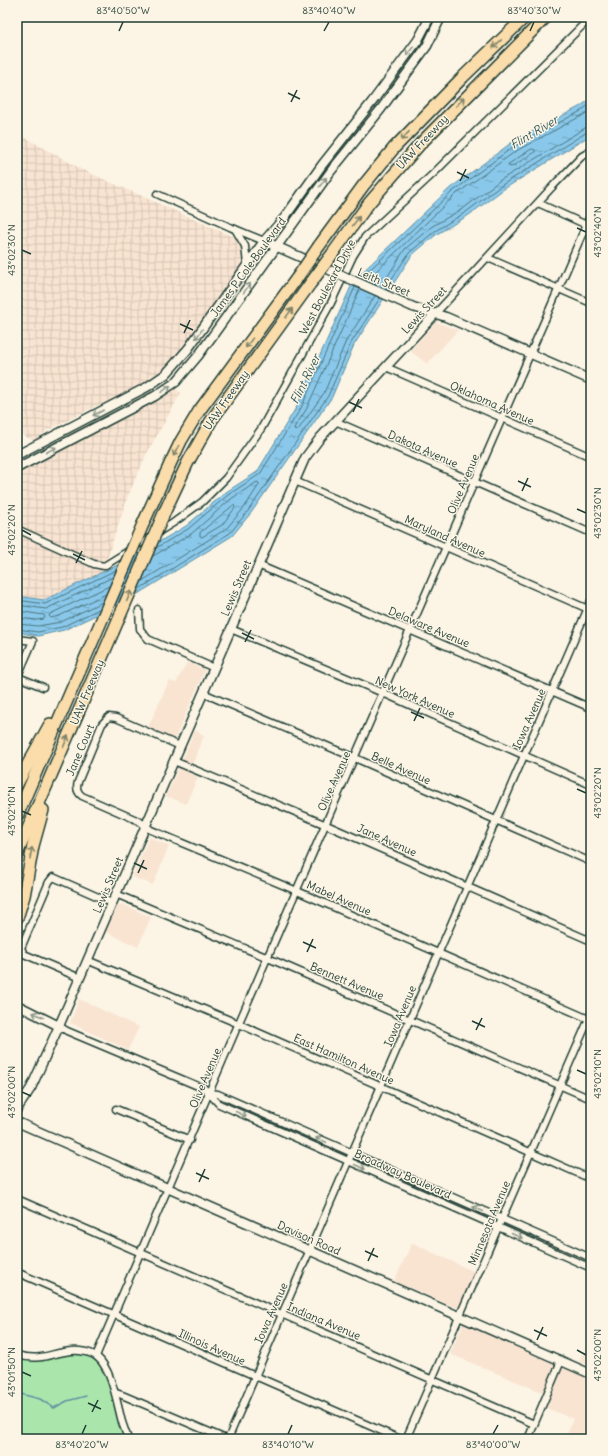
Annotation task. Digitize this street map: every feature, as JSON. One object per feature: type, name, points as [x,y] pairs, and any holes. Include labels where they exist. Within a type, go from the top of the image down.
[{"type":"highway","name":"UAW Freeway","points":[[17,816],[174,455],[199,411],[363,186],[394,148],[525,17]]},
{"type":"highway","name":"UAW Freeway","points":[[17,854],[165,511],[190,457],[211,421],[369,203],[421,143],[546,17]]},
{"type":"highway","points":[[17,784],[85,658]]},
{"type":"highway","points":[[17,918],[25,890],[33,846],[56,764]]},
{"type":"street","name":"James P Cole Boulevard","points":[[17,455],[147,387],[166,374],[188,349],[264,241],[285,217],[322,165],[372,102],[418,40],[430,17]]},
{"type":"street","name":"James P Cole Boulevard","points":[[17,468],[155,396],[176,382],[198,356],[331,171],[381,109],[427,46],[441,17]]},
{"type":"street","name":"West Boulevard Drive","points":[[17,529],[94,564],[104,566],[174,523],[202,502],[226,478],[261,429],[331,303],[353,256],[365,237],[434,173],[591,17]]},
{"type":"street","name":"Lewis Street","points":[[17,1110],[31,1088],[59,1026],[305,458],[335,421],[538,203],[582,156],[591,151]]},
{"type":"street","name":"Leith Street","points":[[156,194],[413,307],[446,317],[591,380]]},
{"type":"street","points":[[538,203],[589,226]]},
{"type":"street","name":"Olive Avenue","points":[[96,1356],[558,289],[589,226],[591,214]]},
{"type":"street","points":[[235,229],[245,246],[247,265]]},
{"type":"street","points":[[488,258],[591,303]]},
{"type":"street","name":"Oklahoma Avenue","points":[[386,367],[591,457]]},
{"type":"street","name":"Dakota Avenue","points":[[335,421],[591,533]]},
{"type":"street","name":"Maryland Avenue","points":[[294,481],[588,609]]},
{"type":"street","name":"Delaware Avenue","points":[[258,565],[591,708]]},
{"type":"street","name":"Iowa Avenue","points":[[227,1439],[552,691],[587,619],[591,601]]},
{"type":"street","points":[[139,610],[140,629],[148,639],[214,668]]},
{"type":"street","name":"New York Avenue","points":[[231,629],[383,693],[591,785]]},
{"type":"street","points":[[17,639],[34,641],[17,677],[43,687]]},
{"type":"street","name":"Belle Avenue","points":[[203,693],[591,862]]},
{"type":"street","name":"Jane Court","points":[[79,793],[76,786],[102,724],[109,717],[116,718],[180,746]]},
{"type":"street","name":"Jane Avenue","points":[[174,761],[326,824],[591,941]]},
{"type":"street","name":"Mabel Avenue","points":[[79,793],[82,796],[139,821],[151,830],[297,891],[590,1018]]},
{"type":"street","points":[[80,978],[24,954],[21,948],[49,882],[53,877],[112,903]]},
{"type":"street","name":"Bennett Avenue","points":[[116,894],[268,958],[591,1099]]},
{"type":"street","name":"East Hamilton Avenue","points":[[87,960],[239,1024],[591,1179]]},
{"type":"street","name":"Broadway Boulevard","points":[[17,1005],[66,1030],[205,1089],[219,1104],[591,1268]]},
{"type":"street","name":"Minnesota Avenue","points":[[406,1439],[590,1018]]},
{"type":"street","name":"Broadway Boulevard","points":[[209,1093],[218,1094],[591,1258]]},
{"type":"street","points":[[116,1109],[190,1140]]},
{"type":"street","name":"Davison Road","points":[[17,1122],[591,1374]]},
{"type":"street","points":[[276,1130],[280,1122]]},
{"type":"street","name":"Indiana Avenue","points":[[17,1199],[534,1424]]},
{"type":"street","name":"Illinois Avenue","points":[[17,1275],[21,1274],[400,1439]]},
{"type":"street","points":[[17,1355],[29,1358],[40,1358],[71,1351],[79,1351],[96,1356],[103,1363],[116,1394],[122,1422],[128,1439]]},
{"type":"street","points":[[528,1439],[561,1361]]},
{"type":"street","points":[[116,1394],[122,1395],[227,1439]]},
{"type":"shaded area","points":[[17,133],[83,170],[234,237],[242,246],[244,255],[244,264],[190,341],[169,368],[150,382],[118,398],[94,407],[47,431],[34,441],[17,432]]},
{"type":"shaded area","points":[[436,322],[458,330],[427,364],[410,351]]},
{"type":"shaded area","points":[[173,387],[181,393],[147,453],[128,496],[107,559],[110,569],[44,600],[17,596],[17,471],[156,400]]},
{"type":"shaded area","points":[[187,662],[205,670],[175,739],[148,727],[169,681],[176,683]]},
{"type":"shaded area","points":[[195,730],[204,736],[189,773],[198,777],[186,804],[166,796]]},
{"type":"shaded area","points":[[149,837],[169,846],[153,885],[132,877]]},
{"type":"shaded area","points":[[122,904],[151,917],[138,947],[106,932],[116,907]]},
{"type":"shaded area","points":[[79,999],[139,1027],[128,1050],[70,1023]]},
{"type":"shaded area","points":[[412,1243],[475,1272],[459,1309],[394,1281]]},
{"type":"shaded area","points":[[463,1324],[591,1380],[591,1439],[565,1439],[573,1419],[546,1408],[551,1396],[450,1354]]},
{"type":"shaded area","points":[[591,1337],[591,1367],[579,1361]]},
{"type":"green space","points":[[71,1351],[96,1356],[103,1363],[128,1439],[17,1439],[17,1355],[24,1357]]},
{"type":"water","name":"Flint River","points":[[591,99],[591,135],[504,189],[469,215],[437,234],[412,255],[354,345],[332,397],[251,513],[232,536],[128,600],[64,630],[38,636],[17,632],[17,596],[44,600],[128,560],[186,526],[226,492],[257,472],[297,406],[354,280],[449,189],[511,143],[579,107]]},
{"type":"waterway","points":[[17,1393],[40,1399],[54,1408],[67,1401],[86,1396]]}]
